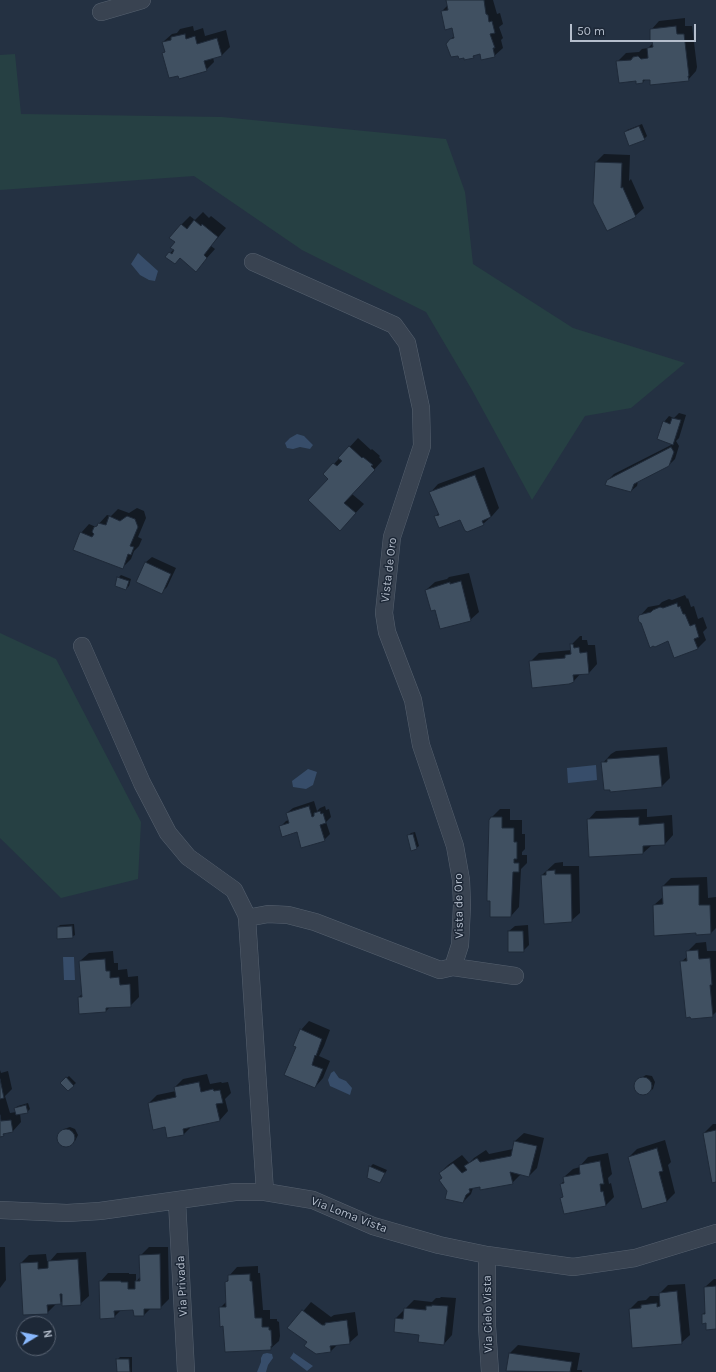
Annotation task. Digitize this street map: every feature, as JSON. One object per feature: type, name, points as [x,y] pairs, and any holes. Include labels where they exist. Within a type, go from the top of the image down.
[{"type":"street","points":[[101,12],[142,0]]},
{"type":"street","name":"Vista de Oro","points":[[253,262],[394,325],[407,343],[421,408],[422,446],[392,537],[384,613],[387,632],[413,700],[421,744],[455,846],[461,880],[462,921],[460,945],[453,967]]},
{"type":"street","points":[[82,646],[142,783],[168,833],[188,857],[234,890],[246,914],[266,1192]]},
{"type":"street","points":[[247,918],[268,914],[288,915],[315,922],[440,970],[453,967],[515,976]]},
{"type":"street","name":"Via Loma Vista","points":[[0,1210],[67,1213],[100,1211],[124,1206],[235,1192],[266,1192],[313,1200],[373,1226],[439,1246],[487,1255],[574,1267],[634,1258],[716,1233]]},
{"type":"street","name":"Via Privada","points":[[177,1200],[186,1372]]},
{"type":"street","name":"Via Cielo Vista","points":[[487,1255],[487,1326],[490,1372]]},
{"type":"green space","points":[[15,54],[21,114],[222,117],[446,139],[465,192],[473,264],[573,328],[685,363],[631,408],[585,416],[532,500],[472,390],[426,312],[302,250],[194,176],[0,190],[0,55]]},
{"type":"green space","points":[[0,633],[56,659],[141,822],[138,879],[61,898],[0,838]]},
{"type":"water","points":[[138,253],[158,271],[155,281],[149,280],[140,275],[131,264]]},
{"type":"water","points":[[297,434],[304,436],[313,445],[310,449],[300,447],[293,449],[287,448],[285,443]]},
{"type":"water","points":[[596,765],[597,780],[568,783],[567,768]]},
{"type":"water","points":[[308,769],[317,772],[313,785],[306,789],[293,787],[292,781]]},
{"type":"water","points":[[63,957],[74,957],[75,980],[64,980]]},
{"type":"water","points":[[334,1071],[339,1078],[346,1081],[352,1088],[350,1095],[330,1086],[328,1080],[331,1073]]},
{"type":"water","points":[[294,1352],[313,1366],[307,1371],[290,1358]]},
{"type":"water","points":[[263,1354],[272,1354],[273,1358],[268,1365],[266,1372],[257,1372]]},
{"type":"building","points":[[446,0],[484,0],[486,14],[488,15],[489,22],[492,21],[495,33],[490,34],[495,48],[493,48],[495,57],[481,60],[480,54],[473,56],[474,58],[464,60],[464,58],[459,59],[458,56],[451,57],[446,44],[450,39],[454,38],[452,28],[445,30],[441,11],[448,10]]},
{"type":"building","points":[[676,26],[677,34],[684,34],[689,81],[650,85],[650,80],[643,80],[643,83],[636,84],[636,81],[619,83],[616,61],[631,60],[633,57],[638,56],[641,59],[648,58],[647,48],[653,47],[652,41],[650,41],[650,29]]},
{"type":"building","points":[[185,34],[186,39],[195,36],[197,44],[217,38],[222,56],[204,61],[207,71],[179,79],[178,76],[169,78],[162,53],[165,52],[162,42],[171,40],[171,37]]},
{"type":"building","points":[[639,126],[645,140],[629,146],[624,132]]},
{"type":"building","points":[[595,162],[622,163],[621,188],[623,187],[636,217],[607,231],[593,203]]},
{"type":"building","points":[[194,220],[201,226],[202,224],[218,237],[204,255],[207,258],[196,272],[180,258],[175,264],[165,257],[169,252],[172,254],[174,250],[170,248],[175,242],[169,238],[181,224],[187,229]]},
{"type":"building","points":[[672,418],[681,420],[673,445],[657,439],[663,421],[670,424]]},
{"type":"building","points":[[349,446],[362,458],[363,457],[373,465],[371,466],[375,470],[344,503],[356,513],[340,531],[308,500],[328,479],[323,474],[333,463],[337,466],[342,461],[338,458]]},
{"type":"building","points":[[671,447],[674,452],[669,466],[634,484],[631,492],[605,485],[607,480]]},
{"type":"building","points":[[475,475],[491,517],[482,521],[484,525],[467,532],[465,531],[460,520],[439,528],[434,516],[439,515],[429,492]]},
{"type":"building","points":[[109,516],[120,521],[127,516],[135,519],[138,527],[130,546],[134,547],[131,555],[128,554],[123,569],[73,550],[80,532],[92,537],[94,534],[92,532],[94,527],[97,526],[98,523],[106,525]]},
{"type":"building","points":[[145,562],[171,574],[162,594],[136,582]]},
{"type":"building","points":[[117,577],[129,581],[126,590],[115,586]]},
{"type":"building","points":[[461,581],[471,621],[440,629],[435,610],[431,611],[425,590],[450,582],[450,584]]},
{"type":"building","points":[[677,603],[683,614],[685,614],[690,626],[695,624],[699,637],[694,639],[698,649],[674,658],[668,641],[650,648],[638,618],[639,615],[651,612],[660,607],[663,608]]},
{"type":"building","points":[[570,644],[573,644],[574,648],[579,647],[580,653],[587,652],[589,674],[573,675],[574,682],[569,684],[532,688],[529,661],[565,658],[565,655],[571,654]]},
{"type":"building","points":[[659,755],[662,787],[610,792],[610,790],[604,790],[601,762],[607,762],[607,759]]},
{"type":"building","points":[[309,806],[312,817],[314,816],[314,813],[320,811],[321,814],[323,813],[326,823],[320,825],[325,841],[301,848],[297,832],[282,837],[279,826],[289,823],[286,813]]},
{"type":"building","points":[[491,817],[502,817],[502,828],[514,828],[514,842],[517,842],[517,859],[514,859],[514,863],[519,863],[519,872],[513,872],[511,917],[490,917],[490,901],[487,901],[487,893],[489,820]]},
{"type":"building","points":[[639,817],[639,825],[664,823],[665,845],[643,846],[643,854],[589,857],[587,819]]},
{"type":"building","points":[[413,834],[417,849],[411,851],[407,835]]},
{"type":"building","points":[[555,870],[555,874],[571,874],[572,922],[544,924],[541,875],[546,875],[546,871]]},
{"type":"building","points":[[699,885],[699,905],[710,905],[711,934],[696,935],[696,933],[654,936],[653,905],[663,904],[662,886]]},
{"type":"building","points":[[72,926],[73,938],[57,939],[57,927]]},
{"type":"building","points":[[508,931],[523,931],[524,952],[508,952]]},
{"type":"building","points":[[698,950],[699,959],[710,958],[712,985],[710,985],[713,1017],[691,1019],[690,1017],[686,1018],[680,961],[687,961],[686,951]]},
{"type":"building","points":[[105,959],[106,971],[110,971],[110,978],[119,977],[120,985],[130,984],[131,1007],[106,1008],[106,1012],[79,1014],[78,997],[82,997],[79,961]]},
{"type":"building","points":[[300,1029],[322,1039],[312,1065],[323,1069],[315,1088],[284,1075],[296,1047],[293,1046]]},
{"type":"building","points":[[66,1077],[74,1086],[68,1091],[60,1083]]},
{"type":"building","points":[[639,1077],[647,1077],[652,1082],[650,1093],[647,1095],[639,1095],[634,1090],[634,1082]]},
{"type":"building","points":[[0,1079],[4,1098],[0,1099]]},
{"type":"building","points":[[199,1082],[201,1092],[213,1089],[214,1091],[220,1090],[223,1103],[216,1104],[220,1121],[183,1129],[184,1135],[167,1138],[165,1127],[153,1130],[148,1103],[176,1097],[174,1087]]},
{"type":"building","points":[[26,1105],[28,1113],[16,1115],[14,1108]]},
{"type":"building","points":[[0,1115],[1,1121],[11,1120],[13,1132],[3,1134],[4,1136],[0,1137]]},
{"type":"building","points":[[66,1129],[72,1132],[75,1138],[72,1144],[66,1147],[60,1144],[57,1138],[60,1132]]},
{"type":"building","points":[[716,1130],[716,1182],[712,1183],[703,1133]]},
{"type":"building","points":[[514,1141],[537,1146],[529,1177],[510,1172],[513,1184],[480,1190],[480,1187],[469,1189],[470,1192],[466,1195],[463,1203],[445,1199],[447,1191],[439,1180],[442,1178],[439,1173],[453,1163],[462,1173],[467,1170],[464,1166],[477,1158],[480,1162],[511,1156]]},
{"type":"building","points":[[657,1148],[663,1171],[659,1172],[667,1202],[642,1209],[628,1157]]},
{"type":"building","points":[[600,1161],[604,1184],[600,1184],[601,1192],[603,1191],[606,1206],[564,1214],[560,1198],[563,1197],[560,1184],[564,1183],[563,1177],[580,1174],[579,1165]]},
{"type":"building","points":[[369,1166],[385,1173],[380,1183],[367,1178]]},
{"type":"building","points":[[160,1254],[161,1309],[144,1309],[144,1316],[134,1316],[133,1310],[114,1311],[115,1318],[100,1319],[99,1281],[128,1282],[128,1289],[135,1289],[135,1281],[140,1281],[139,1255]]},
{"type":"building","points":[[78,1259],[81,1305],[62,1306],[62,1294],[60,1294],[61,1304],[47,1305],[48,1314],[23,1315],[20,1263],[38,1262],[38,1269],[48,1268],[48,1261]]},
{"type":"building","points":[[250,1274],[255,1318],[262,1318],[262,1327],[269,1327],[269,1330],[271,1330],[271,1350],[225,1352],[223,1326],[220,1327],[219,1307],[226,1307],[225,1282],[228,1281],[228,1275]]},
{"type":"building","points":[[716,1286],[716,1329],[706,1330],[706,1323],[702,1324],[702,1314],[705,1314],[704,1287]]},
{"type":"building","points":[[677,1291],[682,1344],[632,1348],[629,1309],[641,1308],[641,1305],[657,1303],[657,1307],[660,1306],[659,1293]]},
{"type":"building","points":[[426,1306],[448,1306],[444,1345],[418,1342],[419,1335],[394,1332],[395,1318],[403,1319],[404,1308],[426,1310]]},
{"type":"building","points":[[302,1310],[322,1325],[325,1325],[325,1323],[347,1320],[350,1344],[330,1346],[331,1352],[316,1354],[304,1346],[307,1342],[287,1328]]},
{"type":"building","points":[[509,1353],[572,1362],[570,1372],[506,1371]]},
{"type":"building","points":[[116,1359],[129,1359],[130,1372],[117,1372]]}]
